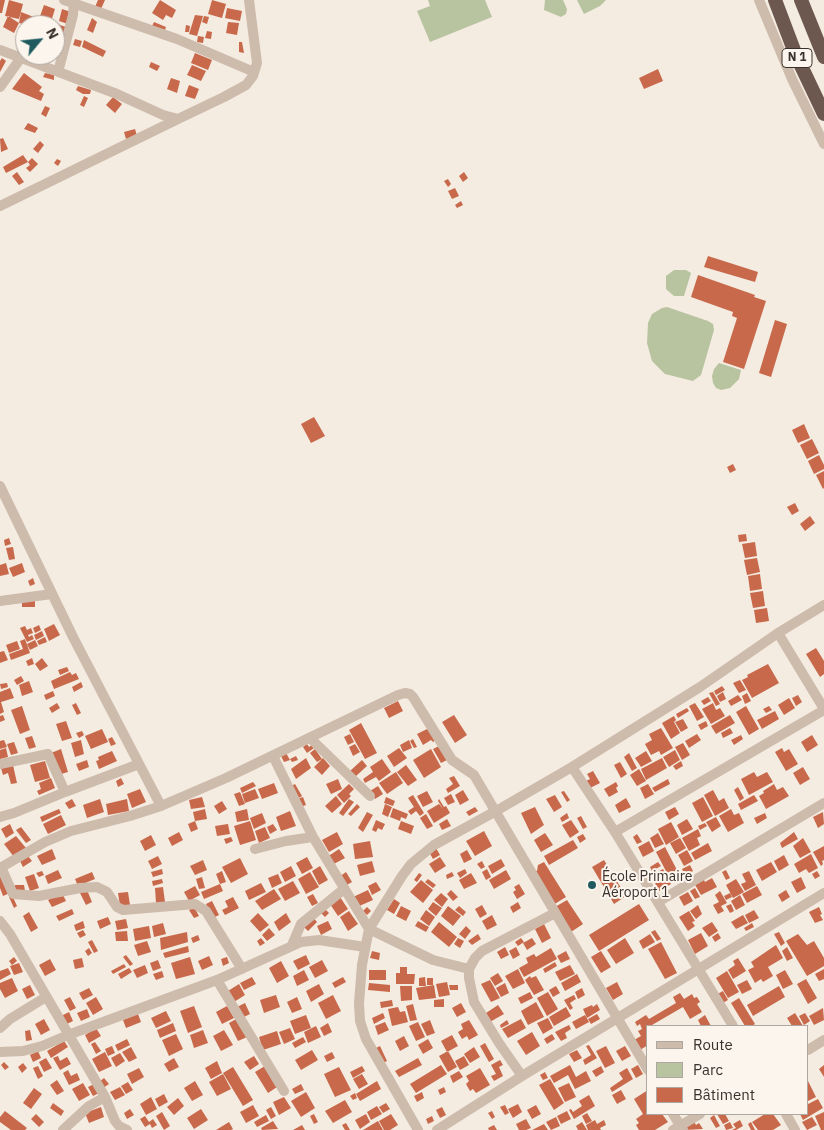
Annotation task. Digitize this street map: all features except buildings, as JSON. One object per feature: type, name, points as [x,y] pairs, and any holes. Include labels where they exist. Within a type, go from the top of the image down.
[{"type":"highway","name":"N 1","points":[[775,0],[795,53],[824,114]]},
{"type":"highway","name":"N 1","points":[[801,0],[824,57]]},
{"type":"street","points":[[0,206],[246,85],[253,76],[257,63],[249,0]]},
{"type":"street","points":[[759,0],[792,79],[824,144]]},
{"type":"street","points":[[70,1],[185,42],[254,72]]},
{"type":"street","points":[[58,72],[73,15],[70,1]]},
{"type":"street","points":[[0,50],[15,57]]},
{"type":"street","points":[[0,87],[16,65]]},
{"type":"street","points":[[38,65],[117,94],[163,115],[178,119]]},
{"type":"street","points":[[0,486],[5,508],[52,594],[161,806]]},
{"type":"street","points":[[0,601],[52,594]]},
{"type":"street","points":[[418,1130],[366,1039],[360,1021],[362,965],[369,929],[411,864],[434,845],[572,767],[700,687],[778,632],[824,605]]},
{"type":"street","points":[[615,832],[824,709],[778,632]]},
{"type":"street","points":[[242,968],[206,911],[196,904],[123,910],[117,907],[107,892],[97,887],[80,888],[38,896],[13,894],[1,868],[45,842],[71,831],[161,806],[273,756],[398,695],[410,694],[414,697],[452,760],[474,775],[646,1067]]},
{"type":"street","points":[[310,738],[370,796]]},
{"type":"street","points":[[0,764],[48,754],[65,792]]},
{"type":"street","points":[[273,756],[313,837],[369,929],[433,960],[469,969]]},
{"type":"street","points":[[0,817],[139,764]]},
{"type":"street","points":[[572,767],[615,832],[732,1025]]},
{"type":"street","points":[[658,902],[824,803]]},
{"type":"street","points":[[255,849],[286,841],[313,837]]},
{"type":"street","points":[[292,944],[302,924],[344,889]]},
{"type":"street","points":[[437,1130],[522,1076],[824,893]]},
{"type":"street","points":[[522,1076],[499,1044],[474,1002],[469,969],[475,958],[482,951],[555,913]]},
{"type":"street","points":[[0,921],[10,934],[105,1097],[119,1126],[127,1130]]},
{"type":"street","points":[[0,1052],[42,1046],[217,980],[292,944],[319,940],[365,947]]},
{"type":"street","points":[[217,980],[284,1091]]},
{"type":"street","points":[[0,1028],[10,1019],[46,997]]},
{"type":"street","points":[[809,1049],[824,1040]]},
{"type":"street","points":[[63,1130],[89,1106],[105,1097]]},
{"type":"street","points":[[673,1115],[679,1129],[699,1115]]},
{"type":"street","points":[[787,1115],[795,1130]]},
{"type":"green space","points":[[428,0],[485,0],[492,17],[430,42],[417,11],[430,6]]},
{"type":"green space","points":[[545,0],[563,0],[567,9],[566,14],[561,17],[544,10]]},
{"type":"green space","points":[[577,0],[606,0],[600,6],[584,14]]},
{"type":"green space","points":[[674,270],[686,270],[691,273],[684,296],[674,296],[666,289],[666,276]]},
{"type":"green space","points":[[667,307],[713,324],[714,330],[701,375],[693,381],[665,374],[652,361],[647,343],[648,323],[652,314]]},
{"type":"green space","points":[[719,363],[741,370],[739,379],[730,388],[721,390],[716,388],[713,383],[714,369]]},
{"type":"place","name":"École Primaire Aéroport 1","points":[[592,885]]}]
